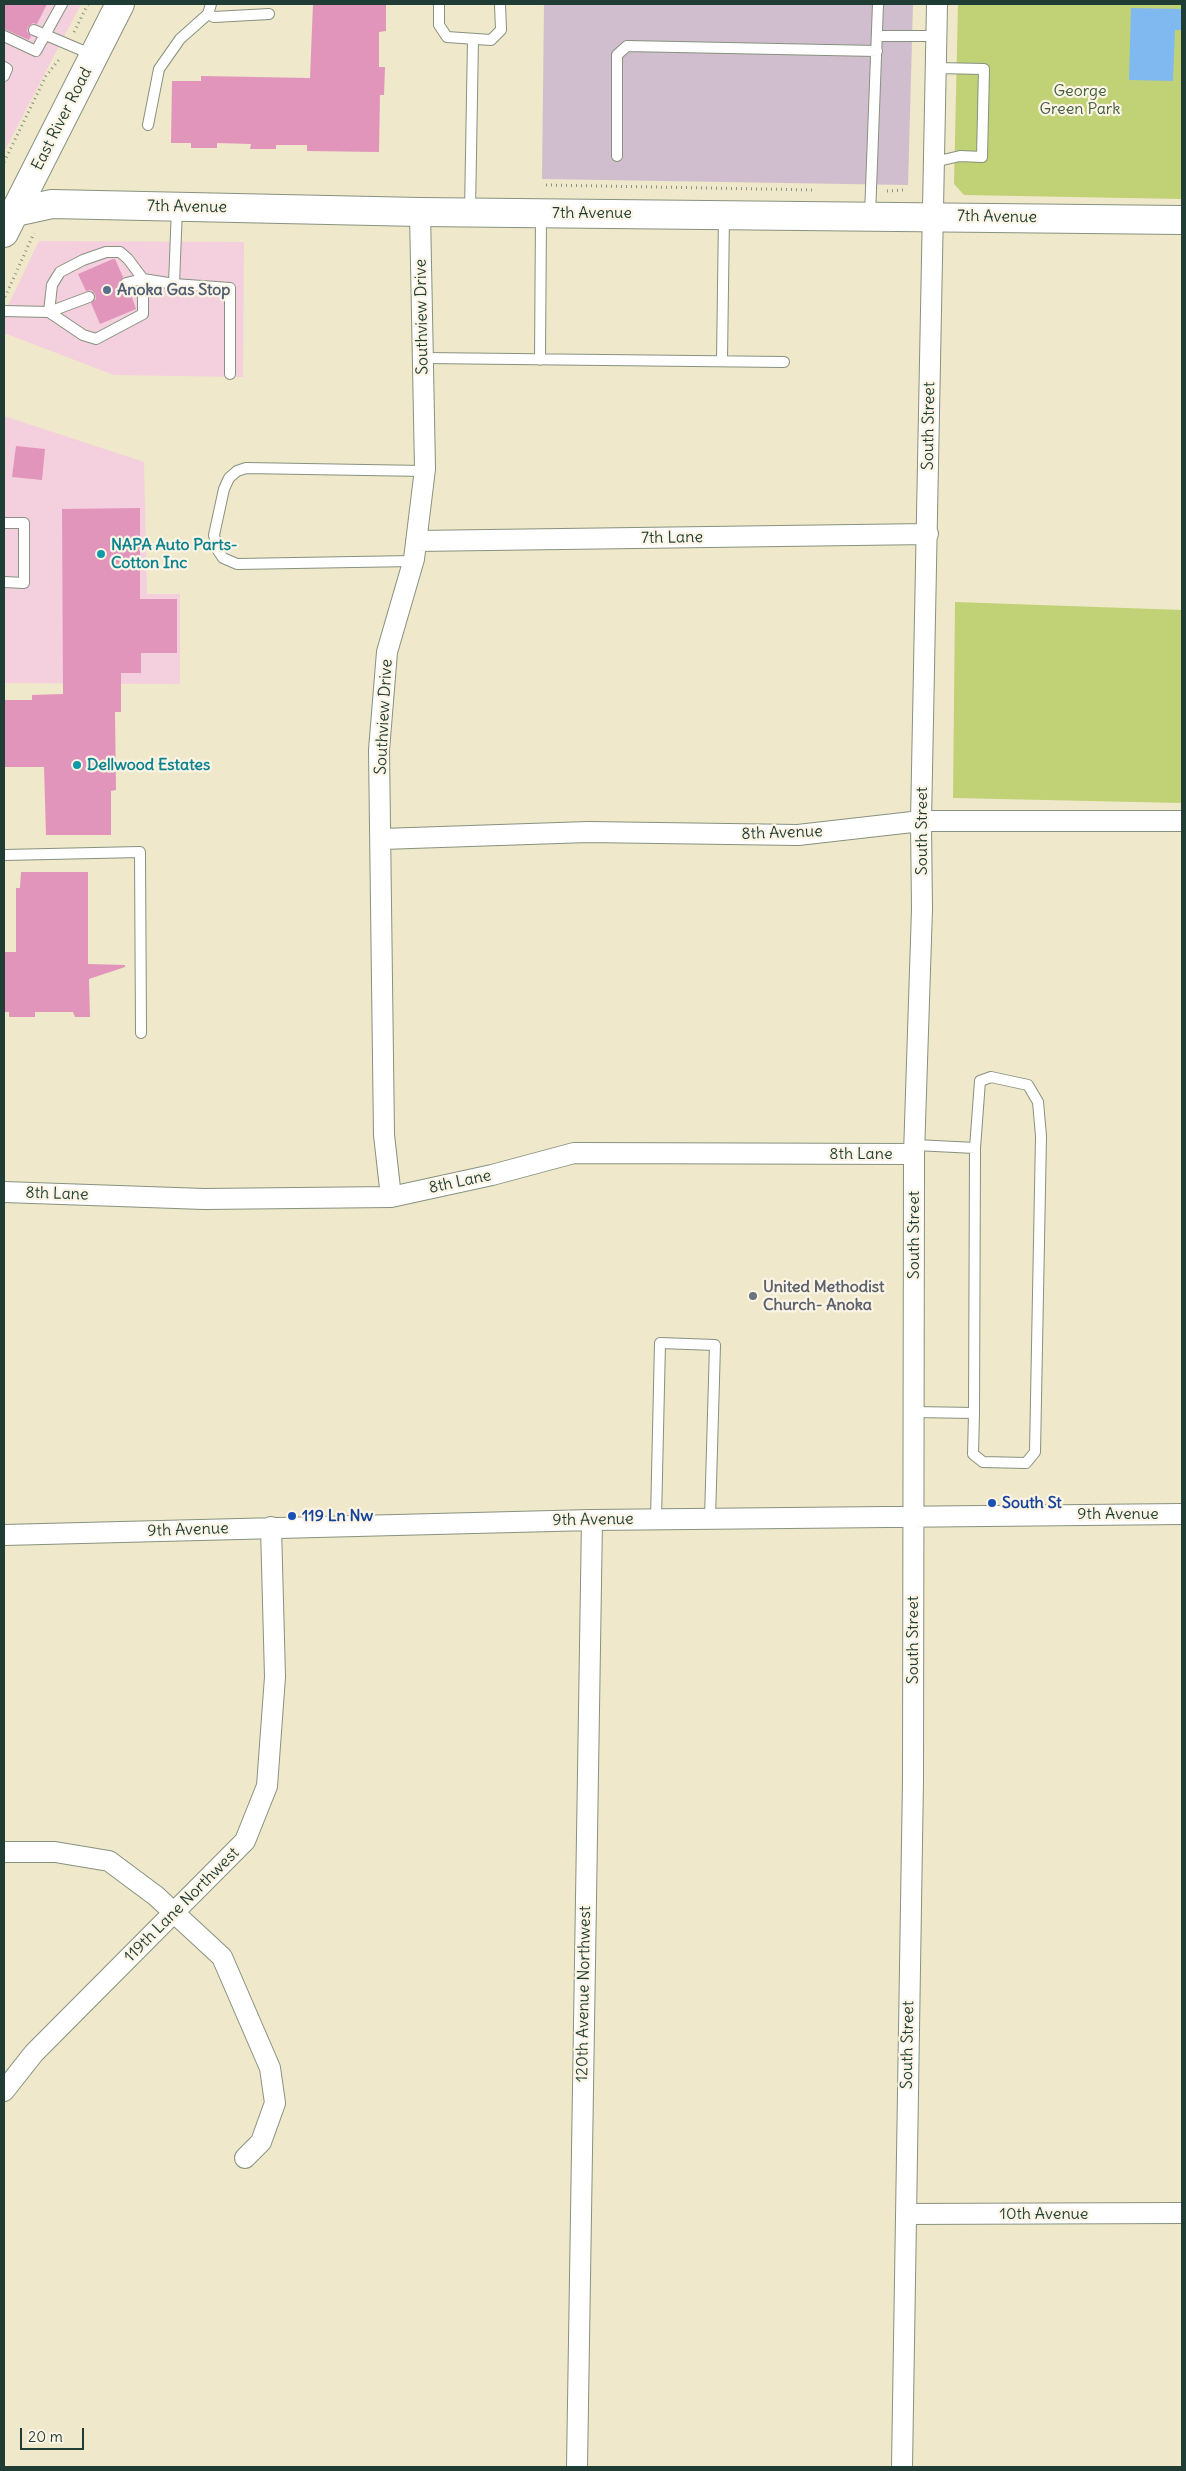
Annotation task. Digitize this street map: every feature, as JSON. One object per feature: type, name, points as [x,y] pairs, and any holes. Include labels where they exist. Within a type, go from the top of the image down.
[{"type":"street","name":"East River Road","points":[[7,220],[120,4]]},
{"type":"street","name":"South Street","points":[[902,2467],[913,1771],[914,1150],[922,908],[921,821],[928,534],[932,216],[938,4]]},
{"type":"street","name":"7th Avenue","points":[[7,220],[52,204],[420,212],[724,214],[870,203],[932,216],[1182,220]]},
{"type":"street","name":"Southview Drive","points":[[391,1197],[384,1135],[380,750],[386,662],[415,551],[425,471],[420,212]]},
{"type":"street","name":"7th Lane","points":[[415,551],[928,534]]},
{"type":"street","name":"8th Avenue","points":[[382,839],[588,832],[798,835],[921,821],[1182,821]]},
{"type":"street","name":"8th Lane","points":[[4,1192],[204,1199],[391,1197],[492,1175],[574,1153],[914,1150]]},
{"type":"street","name":"9th Avenue","points":[[4,1535],[592,1520],[913,1515],[1182,1514]]},
{"type":"street","name":"120th Avenue Northwest","points":[[577,2467],[592,1520]]},
{"type":"street","name":"119th Lane Northwest","points":[[4,2091],[34,2053],[245,1841],[267,1786],[275,1677],[271,1527]]},
{"type":"street","points":[[4,1852],[54,1852],[109,1861],[156,1896],[222,1957],[270,2068],[275,2103],[261,2142],[245,2158]]},
{"type":"street","name":"10th Avenue","points":[[906,2214],[1182,2213]]},
{"type":"lane","points":[[4,36],[36,51],[62,4]]},
{"type":"lane","points":[[148,126],[159,68],[180,39],[208,14],[211,4]]},
{"type":"lane","points":[[439,4],[439,25],[447,37],[491,40],[501,30],[500,4]]},
{"type":"lane","points":[[870,203],[878,4]]},
{"type":"lane","points":[[208,14],[214,17],[269,14]]},
{"type":"lane","points":[[34,30],[94,56]]},
{"type":"lane","points":[[878,36],[937,36]]},
{"type":"lane","points":[[470,212],[473,39]]},
{"type":"lane","points":[[617,156],[617,55],[627,46],[877,51]]},
{"type":"lane","points":[[4,67],[7,69],[4,76]]},
{"type":"lane","points":[[934,162],[960,156],[982,158],[984,69],[936,68]]},
{"type":"lane","points":[[174,284],[177,206]]},
{"type":"lane","points":[[540,360],[541,213]]},
{"type":"lane","points":[[722,360],[724,214]]},
{"type":"lane","points":[[106,252],[120,252],[128,259],[142,279],[143,314],[96,339],[83,335],[49,312],[52,285],[60,272],[83,260],[106,252]]},
{"type":"lane","points":[[126,283],[142,279],[174,284],[230,288],[230,374]]},
{"type":"lane","points":[[4,311],[49,312],[89,298]]},
{"type":"lane","points":[[424,358],[784,362]]},
{"type":"lane","points":[[415,551],[236,564],[223,558],[216,548],[214,535],[224,490],[229,478],[237,471],[246,468],[425,471]]},
{"type":"lane","points":[[4,523],[24,523],[24,583],[4,582]]},
{"type":"lane","points":[[4,855],[140,852],[141,1033]]},
{"type":"lane","points":[[991,1076],[1028,1085],[1038,1102],[1041,1136],[1035,1452],[1026,1463],[983,1462],[973,1454],[975,1148],[980,1081],[991,1076]]},
{"type":"lane","points":[[914,1150],[975,1148]]},
{"type":"lane","points":[[656,1519],[660,1343],[715,1345],[710,1518]]},
{"type":"lane","points":[[914,1412],[974,1413]]},
{"type":"path","points":[[4,162],[46,76],[57,64],[88,4]]},
{"type":"path","points":[[546,185],[822,190]]},
{"type":"path","points":[[870,203],[904,190]]},
{"type":"path","points":[[4,300],[34,234]]},
{"type":"shaded area","points":[[4,4],[81,4],[4,152]]},
{"type":"shaded area","points":[[544,4],[913,4],[908,185],[542,179]]},
{"type":"shaded area","points":[[39,241],[244,242],[243,377],[114,375],[4,333],[4,314]]},
{"type":"shaded area","points":[[4,416],[144,462],[147,594],[180,594],[180,684],[4,683]]},
{"type":"green space","name":"George Green Park","points":[[958,4],[1182,4],[1182,199],[964,195],[954,184]]},
{"type":"green space","points":[[955,602],[1182,610],[1182,803],[953,798]]},
{"type":"water","points":[[1131,8],[1182,9],[1182,30],[1175,30],[1173,81],[1129,80]]},
{"type":"building","points":[[4,4],[47,4],[37,24],[33,23],[28,27],[27,31],[31,36],[29,40],[4,29]]},
{"type":"building","points":[[313,4],[386,4],[386,31],[379,32],[379,67],[385,67],[384,95],[380,95],[379,152],[307,151],[307,145],[276,145],[276,149],[250,149],[251,144],[217,143],[217,148],[191,148],[191,143],[171,143],[172,81],[201,81],[201,76],[310,78]]},
{"type":"building","name":"Anoka Gas Stop","points":[[115,259],[123,277],[119,285],[124,289],[129,289],[136,309],[100,324],[91,303],[96,299],[95,294],[91,290],[86,291],[78,274]]},
{"type":"building","points":[[16,446],[45,449],[42,480],[12,477]]},
{"type":"building","points":[[140,508],[140,599],[177,599],[177,653],[141,653],[141,673],[121,673],[121,712],[115,712],[116,790],[111,791],[111,835],[46,835],[44,767],[4,767],[4,700],[32,700],[32,695],[63,694],[62,509]]},
{"type":"building","points":[[21,872],[88,872],[88,964],[125,965],[125,967],[89,979],[90,1017],[75,1017],[73,1012],[35,1012],[35,1017],[9,1017],[9,1012],[4,1012],[4,952],[16,952],[16,888],[20,888]]},
{"type":"place","name":"Anoka Gas Stop","points":[[107,290]]},
{"type":"place","name":"NAPA Auto Parts- Cotton Inc","points":[[101,554]]},
{"type":"place","name":"Dellwood Estates","points":[[77,765]]},
{"type":"place","name":"United Methodist Church- Anoka","points":[[753,1296]]},
{"type":"place","name":"South St","points":[[992,1503]]},
{"type":"place","name":"119 Ln Nw","points":[[292,1516]]}]
